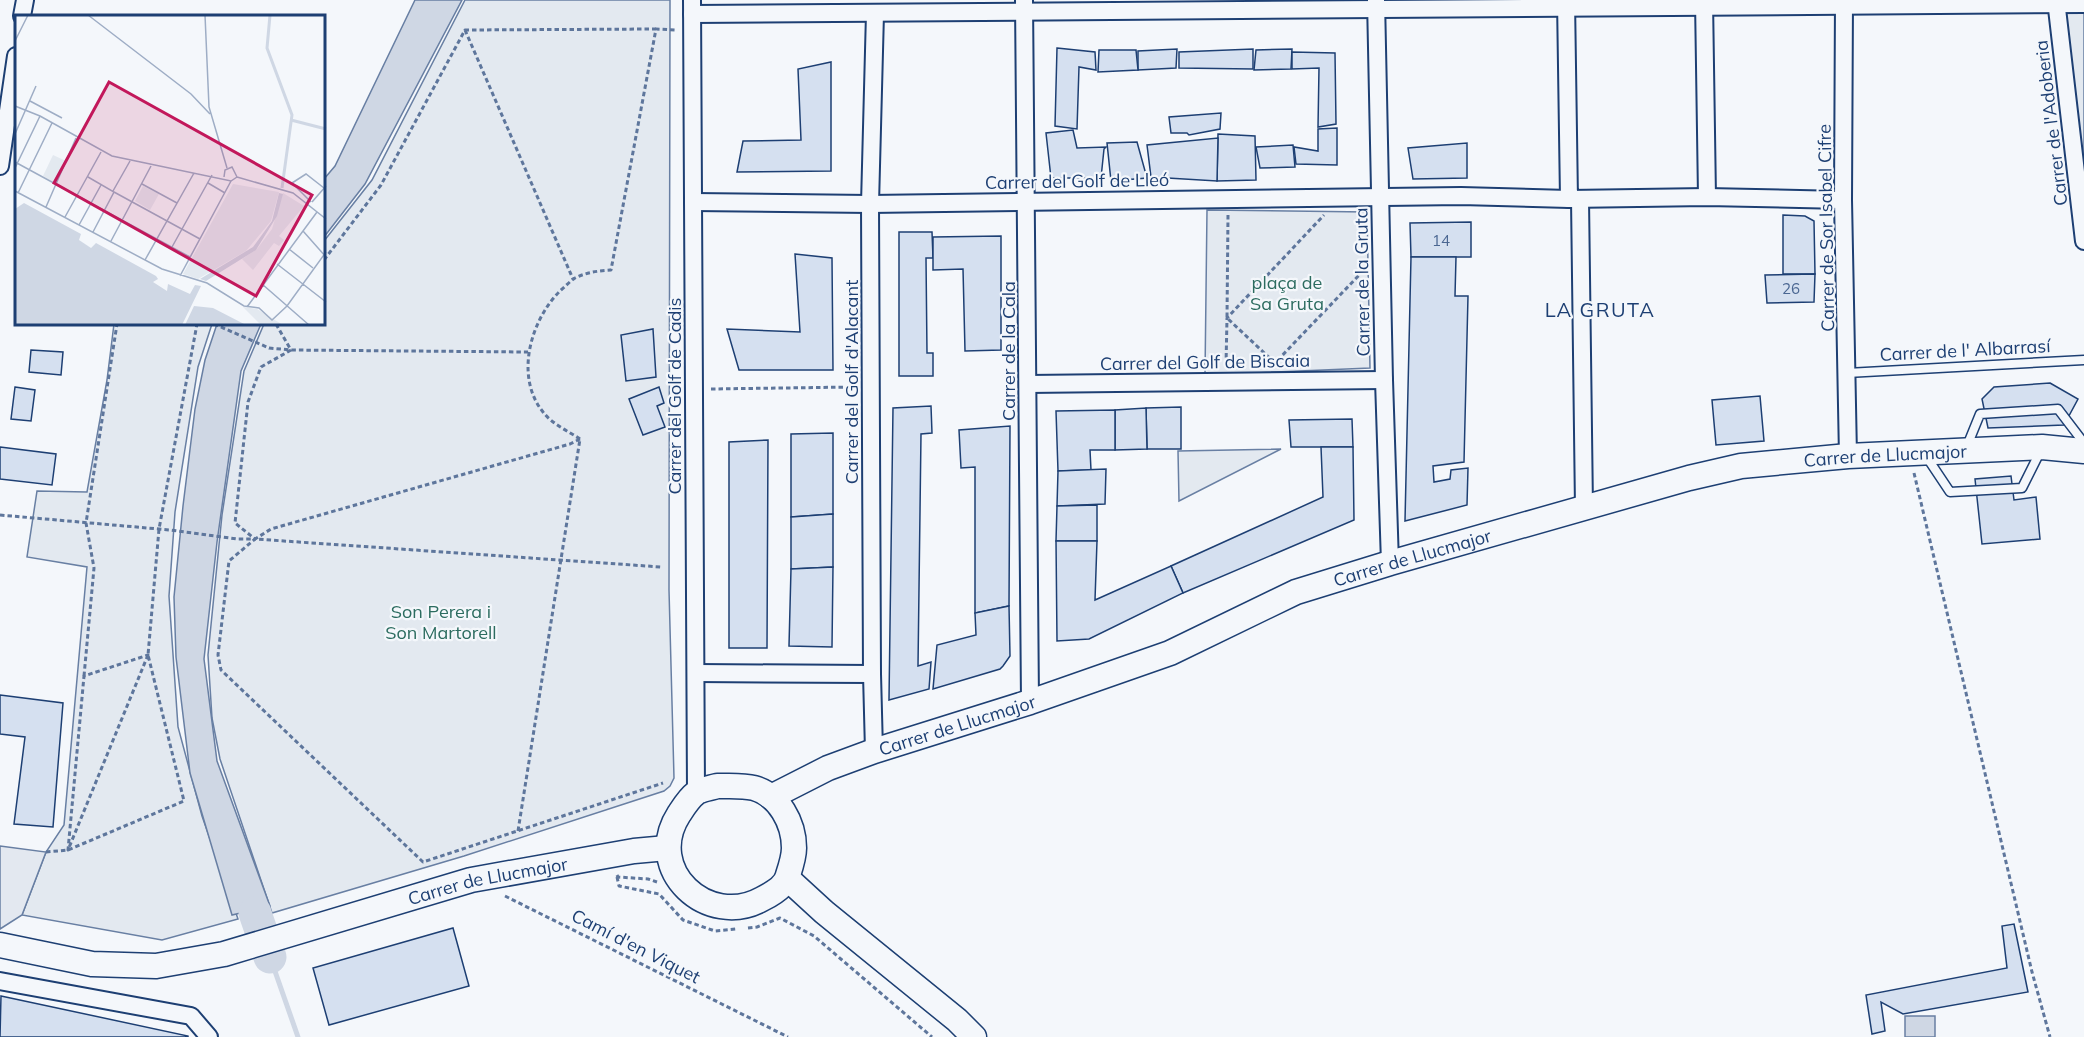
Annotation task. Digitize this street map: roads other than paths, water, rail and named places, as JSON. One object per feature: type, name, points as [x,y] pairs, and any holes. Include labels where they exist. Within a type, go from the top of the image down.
[{"type":"street","points":[[22,15],[25,0]]},
{"type":"street","points":[[692,15],[874,13],[1024,6],[2056,2],[2084,4]]},
{"type":"street","name":"Carrer de l'Adoberia","points":[[2056,2],[2084,241]]},
{"type":"street","points":[[1704,3],[1707,197]]},
{"type":"street","name":"Carrer de Sor Isabel Cifre","points":[[1844,3],[1843,200],[1848,456]]},
{"type":"street","name":"Carrer de la Gruta","points":[[1376,4],[1379,197],[1390,563]]},
{"type":"street","points":[[1566,4],[1584,508]]},
{"type":"street","name":"Carrer de la Cala","points":[[1024,6],[1030,702]]},
{"type":"street","name":"Carrer del Golf d'Alacant","points":[[874,13],[870,204],[874,751]]},
{"type":"street","name":"Carrer del Golf de Cadis","points":[[692,15],[696,792]]},
{"type":"street","points":[[0,166],[4,116],[15,61]]},
{"type":"street","name":"Carrer del Golf de Lleó","points":[[693,202],[870,204],[1572,194],[1843,200]]},
{"type":"street","name":"Carrer del Golf de Biscaia","points":[[1028,384],[1384,380]]},
{"type":"street","name":"Carrer de Llucmajor","points":[[771,797],[828,768],[874,751],[1030,702],[1170,653],[1296,592],[1689,478],[1741,466],[1848,456],[2042,447],[2084,451]]},
{"type":"street","points":[[696,673],[872,674]]},
{"type":"street","points":[[717,786],[735,786],[754,788],[771,797],[783,811],[792,828],[794,850],[788,879],[774,892],[753,904],[729,908],[708,903],[689,893],[671,866],[667,848],[674,822],[696,792],[717,786]]},
{"type":"street","name":"Carrer de Llucmajor","points":[[0,945],[92,964],[156,966],[224,954],[471,880],[667,848]]},
{"type":"street","points":[[788,879],[957,1020],[974,1037]]},
{"type":"street","points":[[0,981],[191,1016],[209,1037]]},
{"type":"lane","name":"Carrer de l' Albarrasí","points":[[1847,373],[2084,360]]},
{"type":"lane","points":[[1966,450],[1980,414],[2058,409],[2084,443]]},
{"type":"lane","points":[[1917,453],[1950,492],[2022,488],[2042,447]]},
{"type":"waterway","points":[[255,913],[270,957]]},
{"type":"waterway","points":[[270,957],[298,1037]]},
{"type":"district","name":"LA GRUTA","points":[[1600,309]]},
{"type":"park label","name":"plaça de Sa Gruta","points":[[1287,292]]},
{"type":"park label","name":"Son Perera i Son Martorell","points":[[441,621]]}]
